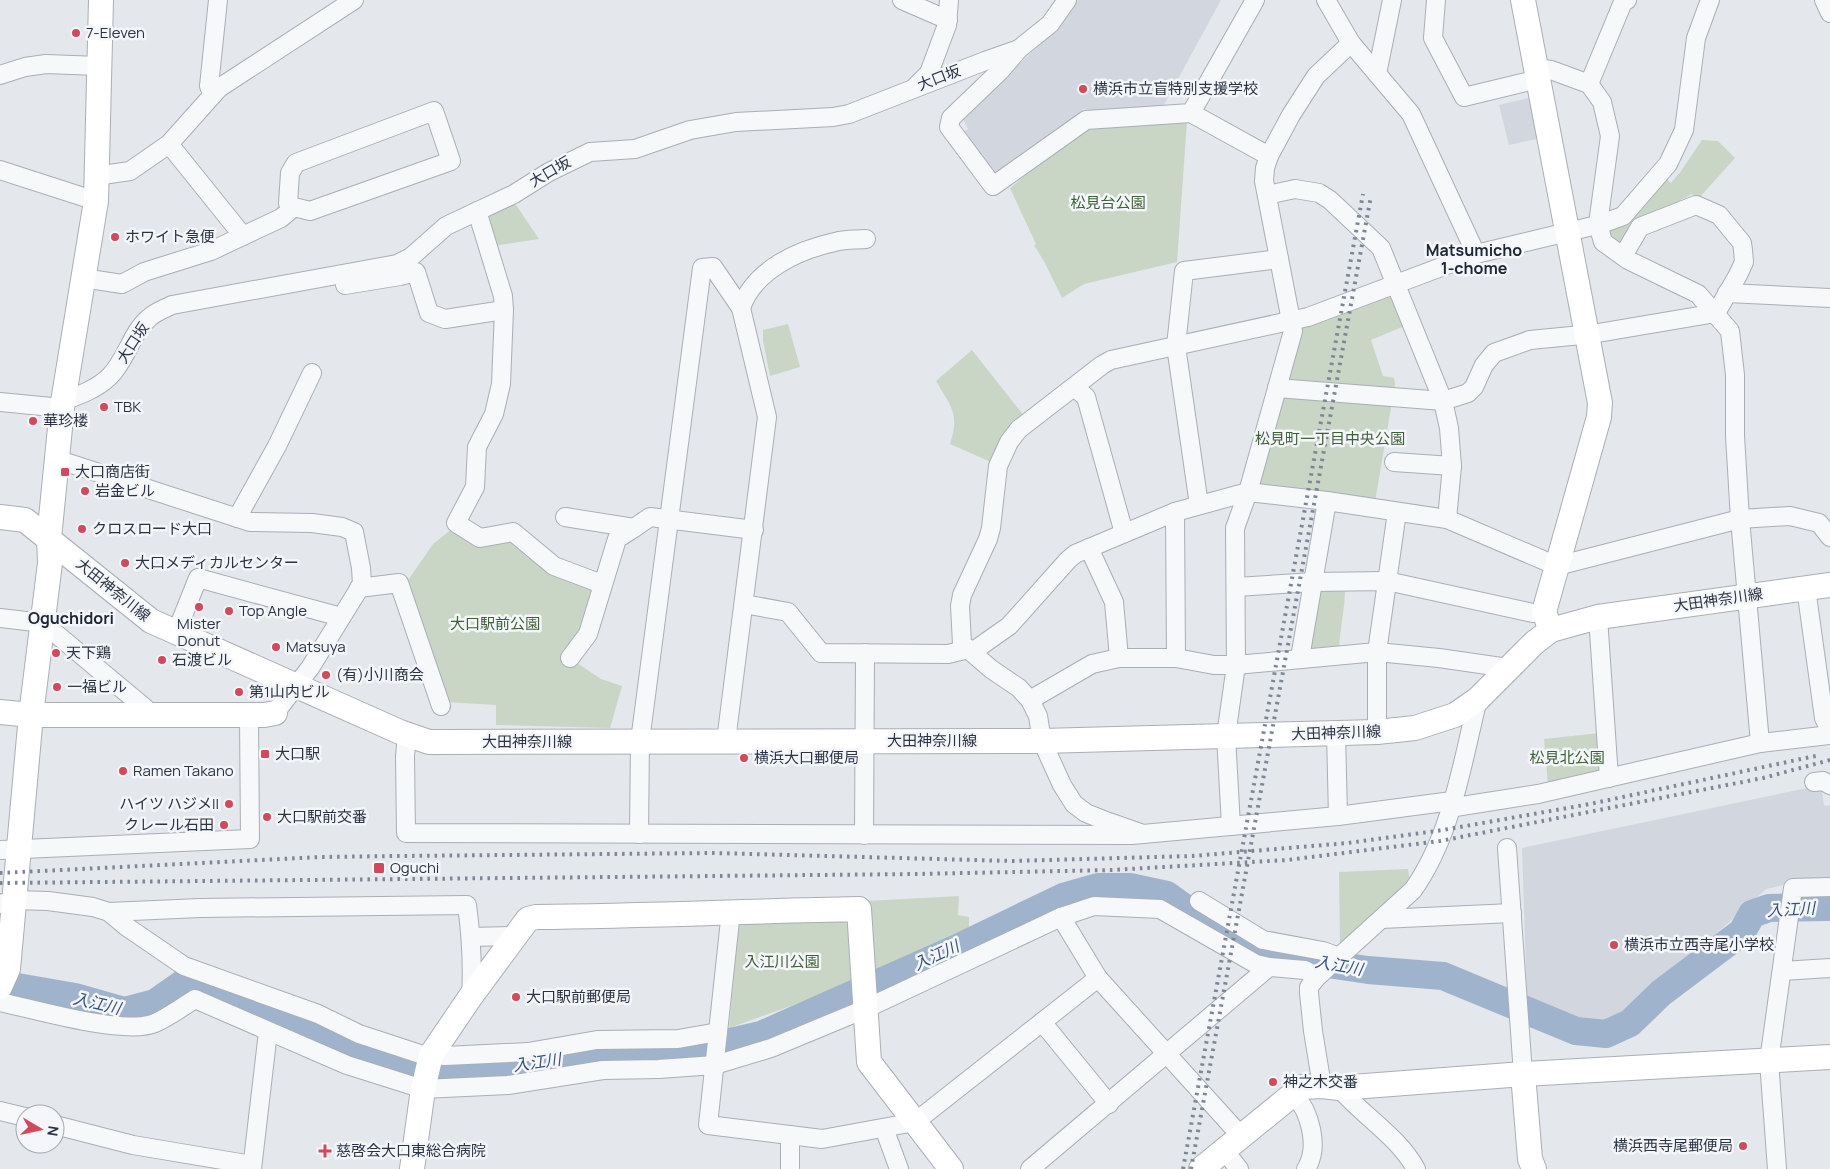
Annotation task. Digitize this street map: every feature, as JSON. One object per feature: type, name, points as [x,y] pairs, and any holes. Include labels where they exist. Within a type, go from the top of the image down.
[{"type":"street","points":[[3,980],[9,850],[31,715],[43,623],[50,563],[49,538],[62,404],[96,201],[101,0]]},
{"type":"street","points":[[213,95],[209,86],[218,0]]},
{"type":"street","points":[[96,176],[130,172],[169,144],[219,88],[354,0]]},
{"type":"street","points":[[902,0],[948,20]]},
{"type":"street","points":[[914,88],[929,73],[947,25],[949,0]]},
{"type":"street","name":"大口坂","points":[[62,404],[86,394],[110,376],[121,362],[148,318],[172,305],[397,264],[410,257],[446,226],[514,194],[548,172],[590,152],[635,149],[690,130],[736,122],[833,117],[849,114],[1019,49],[1050,24],[1067,0]]},
{"type":"street","points":[[1191,114],[1255,0]]},
{"type":"street","points":[[1326,0],[1351,43],[1385,80],[1411,114],[1476,254]]},
{"type":"street","points":[[1385,80],[1392,0]]},
{"type":"street","points":[[1436,0],[1429,37],[1433,38],[1464,97],[1551,70],[1589,84],[1602,102],[1610,136],[1598,224],[1603,242],[1623,256],[1698,294],[1730,331],[1735,375],[1735,436],[1740,519],[1760,743]]},
{"type":"street","points":[[1236,587],[1313,582],[1387,581],[1533,613],[1548,621],[1557,566],[1599,417],[1600,403],[1523,0]]},
{"type":"street","points":[[1589,84],[1623,2],[1627,0]]},
{"type":"street","points":[[1143,834],[1106,822],[1086,813],[1074,804],[1062,785],[1042,741],[1038,716],[1030,700],[1019,688],[991,669],[962,644],[960,606],[962,595],[988,540],[998,466],[1009,442],[1020,429],[1111,360],[1308,317],[1476,254],[1623,216],[1668,164],[1684,130],[1696,38],[1710,0]]},
{"type":"street","points":[[1824,0],[1830,12]]},
{"type":"street","points":[[1231,826],[1226,736],[1236,665],[1235,528],[1248,492],[1293,331],[1264,181],[1265,168],[1269,156],[1291,115],[1316,76],[1351,43]]},
{"type":"street","points":[[1019,49],[951,118],[949,127],[992,186],[1086,120],[1191,114],[1269,156]]},
{"type":"street","points":[[0,75],[25,67],[46,64],[99,66]]},
{"type":"street","points":[[434,111],[451,161],[310,211],[294,207],[288,203],[290,173],[296,163],[434,111]]},
{"type":"street","points":[[169,144],[243,236]]},
{"type":"street","points":[[0,170],[96,201]]},
{"type":"street","points":[[1267,195],[1295,189],[1319,193],[1330,200],[1381,248],[1443,402],[1450,428],[1452,466],[1448,519]]},
{"type":"street","points":[[1623,256],[1640,227],[1696,205],[1720,215],[1742,243],[1744,262],[1716,313]]},
{"type":"street","points":[[83,278],[122,284],[144,272],[212,251],[280,218],[294,207]]},
{"type":"street","points":[[477,211],[503,296],[502,384],[494,414],[477,447],[475,487],[456,524],[480,538],[514,532],[554,566],[602,584]]},
{"type":"street","points":[[741,308],[744,298],[752,286],[766,272],[786,260],[836,242],[866,239]]},
{"type":"street","points":[[1199,505],[1176,346],[1184,271],[1279,259]]},
{"type":"street","points":[[639,834],[640,741],[702,268],[713,267],[741,308],[767,416],[726,741]]},
{"type":"street","points":[[318,278],[320,290],[416,272],[429,313],[445,319],[504,310]]},
{"type":"street","points":[[1727,293],[1830,298]]},
{"type":"street","points":[[1277,388],[1443,402],[1468,393],[1474,387],[1484,365],[1494,353],[1530,340],[1587,334],[1716,313]]},
{"type":"street","points":[[237,518],[277,446],[312,373]]},
{"type":"street","points":[[1074,387],[1086,397],[1124,533]]},
{"type":"street","points":[[0,402],[62,404]]},
{"type":"street","points":[[0,712],[31,715],[249,715],[275,713],[310,668],[362,584],[354,532],[342,527],[250,522],[56,459]]},
{"type":"street","points":[[1394,462],[1452,466]]},
{"type":"street","points":[[744,604],[788,612],[821,653],[948,654],[970,650],[1010,626],[1075,554],[1175,512],[1248,492],[1327,501],[1448,519],[1557,566],[1740,519],[1790,516],[1819,523],[1830,537]]},
{"type":"street","points":[[1300,658],[1327,501]]},
{"type":"street","points":[[1175,512],[1176,658]]},
{"type":"street","points":[[1377,732],[1377,652],[1397,512]]},
{"type":"street","points":[[570,658],[588,634],[617,539],[650,516],[754,530]]},
{"type":"street","name":"大田神奈川線","points":[[0,517],[25,520],[151,621],[407,735],[429,742],[1042,741],[1377,732],[1415,728],[1455,715],[1478,700],[1534,643],[1548,621],[1598,617],[1830,585]]},
{"type":"street","points":[[565,517],[634,528]]},
{"type":"street","points":[[1089,548],[1114,602],[1119,658]]},
{"type":"street","points":[[176,633],[198,578],[341,617]]},
{"type":"street","points":[[359,588],[399,583],[441,706]]},
{"type":"street","points":[[407,735],[405,756],[406,833],[1143,834],[1451,805],[1538,794],[1828,729],[1824,718],[1806,588]]},
{"type":"street","points":[[1598,617],[1608,778]]},
{"type":"street","points":[[0,618],[43,623],[145,708],[148,715]]},
{"type":"street","points":[[1030,700],[1092,664],[1119,658],[1176,658],[1214,665],[1236,665],[1377,652],[1439,658],[1508,668]]},
{"type":"street","points":[[864,835],[865,654]]},
{"type":"street","points":[[1416,1169],[1393,1138],[1350,1100],[1331,1087],[1313,1031],[1309,993],[1310,987],[1330,965],[1412,890],[1424,873],[1440,841],[1478,700]]},
{"type":"street","points":[[9,850],[250,839],[249,715]]},
{"type":"street","points":[[1336,733],[1338,816]]},
{"type":"street","points":[[1507,848],[1523,1074],[1530,1156],[1534,1169]]},
{"type":"street","points":[[1776,1169],[1769,1061],[1793,888],[1830,888]]},
{"type":"street","points":[[7,902],[48,901],[93,907],[109,912],[200,908],[467,905],[472,978],[471,996]]},
{"type":"street","points":[[1199,901],[1263,940],[1323,951],[1330,965]]},
{"type":"street","points":[[0,1002],[96,1023],[127,1027],[154,1024],[195,999],[347,1065],[424,1086],[508,1085],[604,1070],[660,1069],[715,1061],[771,1048],[1061,917],[1094,906],[1160,909],[1256,964],[1305,970],[1330,965]]},
{"type":"street","points":[[412,1169],[424,1086],[431,1055],[471,996],[528,919],[536,917],[640,916],[859,909],[869,1062],[951,1169]]},
{"type":"street","points":[[109,912],[127,927],[184,966],[318,1014],[359,1034],[420,1054],[528,1052],[597,1040],[678,1039],[718,1032]]},
{"type":"street","points":[[731,912],[708,1125],[822,1139],[915,1122],[1098,978]]},
{"type":"street","points":[[1381,919],[1512,913]]},
{"type":"street","points":[[1061,917],[1098,978],[1167,1055],[1231,1157]]},
{"type":"street","points":[[470,937],[515,936]]},
{"type":"street","points":[[1030,1169],[1269,967]]},
{"type":"street","points":[[1782,971],[1830,968]]},
{"type":"street","points":[[1042,1022],[1109,1104]]},
{"type":"street","points":[[65,1128],[133,1145],[252,1167],[268,1032]]},
{"type":"street","points":[[1201,1169],[1231,1157],[1297,1097],[1331,1087],[1830,1057]]},
{"type":"street","points":[[1297,1097],[1313,1138],[1311,1160],[1306,1169]]},
{"type":"street","points":[[0,1111],[15,1115]]},
{"type":"street","points":[[884,1128],[899,1169]]},
{"type":"street","points":[[790,1135],[790,1169]]},
{"type":"shaded area","name":"横浜市立盲特別支援学校","points":[[1076,0],[1221,0],[1161,110],[1099,112],[1084,109],[993,177],[962,134],[968,129],[962,117],[1054,32]]},
{"type":"shaded area","points":[[1532,97],[1541,138],[1509,145],[1499,105]]},
{"type":"shaded area","name":"横浜市立西寺尾小学校","points":[[1821,785],[1824,805],[1830,806],[1830,883],[1793,883],[1766,889],[1620,1020],[1603,1027],[1585,1025],[1561,1018],[1527,1001],[1522,848]]},
{"type":"green space","name":"松見台公園","points":[[1187,121],[1177,262],[1084,284],[1062,298],[1034,245],[1036,244],[1010,188],[1037,166],[1038,160],[1089,124]]},
{"type":"green space","points":[[1702,140],[1718,141],[1735,158],[1699,198],[1692,194],[1641,221],[1618,248],[1606,233],[1610,227],[1666,179],[1671,183]]},
{"type":"green space","points":[[514,202],[539,239],[493,246],[487,215]]},
{"type":"green space","name":"松見町一丁目中央公園","points":[[1394,292],[1407,325],[1371,340],[1383,376],[1394,378],[1395,384],[1375,502],[1259,487],[1302,323]]},
{"type":"green space","points":[[788,324],[800,367],[770,376],[763,341],[763,330]]},
{"type":"green space","points":[[972,350],[1025,417],[993,463],[950,444],[954,417],[950,404],[936,381]]},
{"type":"green space","name":"大口駅前公園","points":[[453,528],[514,536],[593,585],[582,627],[562,653],[601,679],[622,686],[610,728],[496,725],[496,705],[445,702],[404,586],[433,544]]},
{"type":"green space","points":[[1345,588],[1339,649],[1313,651],[1308,645],[1316,592]]},
{"type":"green space","name":"松見北公園","points":[[1600,733],[1603,772],[1548,785],[1544,739]]},
{"type":"green space","points":[[1408,869],[1410,882],[1340,945],[1339,872]]},
{"type":"green space","points":[[959,896],[958,915],[969,917],[969,938],[871,980],[867,901]]},
{"type":"green space","name":"入江川公園","points":[[849,917],[858,982],[729,1028],[739,920]]},
{"type":"waterway","name":"入江川","points":[[0,984],[75,997],[124,1011],[155,1003],[185,982],[356,1050],[431,1071],[527,1066],[592,1053],[687,1052],[761,1035],[955,949],[1063,897],[1098,887],[1130,887],[1167,895],[1196,916],[1255,949],[1307,961],[1368,970],[1443,976],[1576,1031],[1606,1034],[1630,1023],[1661,993],[1742,932],[1752,914],[1769,908],[1830,907]]},
{"type":"railway","points":[[1183,1169],[1363,194]]},
{"type":"railway","points":[[1191,1169],[1371,196]]},
{"type":"railway","points":[[0,873],[320,857],[714,853],[1012,861],[1192,856],[1348,843],[1443,830],[1590,804],[1820,755]]},
{"type":"railway","points":[[0,883],[917,874],[1111,870],[1287,860],[1440,841],[1763,778],[1830,760]]},
{"type":"place","name":"7-Eleven","points":[[76,33]]},
{"type":"place","name":"横浜市立盲特別支援学校","points":[[1083,89]]},
{"type":"place","name":"ホワイト急便","points":[[115,237]]},
{"type":"place","name":"TBK","points":[[104,407]]},
{"type":"place","name":"華珍楼","points":[[33,421]]},
{"type":"place","name":"大口商店街","points":[[65,472]]},
{"type":"place","name":"岩金ビル","points":[[85,491]]},
{"type":"place","name":"クロスロード大口","points":[[82,529]]},
{"type":"place","name":"大口メディカルセンター","points":[[125,563]]},
{"type":"place","name":"Mister Donut","points":[[199,607]]},
{"type":"place","name":"Top Angle","points":[[229,611]]},
{"type":"place","name":"Matsuya","points":[[276,647]]},
{"type":"place","name":"天下鶏","points":[[56,653]]},
{"type":"place","name":"石渡ビル","points":[[162,660]]},
{"type":"place","name":"(有)小川商会","points":[[326,675]]},
{"type":"place","name":"一福ビル","points":[[57,687]]},
{"type":"place","name":"第1山内ビル","points":[[239,692]]},
{"type":"place","name":"大口駅","points":[[265,754]]},
{"type":"place","name":"横浜大口郵便局","points":[[744,758]]},
{"type":"place","name":"Ramen Takano","points":[[123,771]]},
{"type":"place","name":"ハイツ ハジメII","points":[[229,804]]},
{"type":"place","name":"大口駅前交番","points":[[267,817]]},
{"type":"place","name":"クレール石田","points":[[224,825]]},
{"type":"place","name":"Oguchi","points":[[379,868]]},
{"type":"place","name":"横浜市立西寺尾小学校","points":[[1614,945]]},
{"type":"place","name":"大口駅前郵便局","points":[[516,997]]},
{"type":"place","name":"神之木交番","points":[[1273,1082]]},
{"type":"place","name":"横浜西寺尾郵便局","points":[[1743,1146]]},
{"type":"place","name":"慈啓会大口東総合病院","points":[[325,1151]]},
{"type":"district","name":"Matsumicho 1-chome","points":[[1474,259]]},
{"type":"district","name":"Oguchidori","points":[[71,618]]}]
